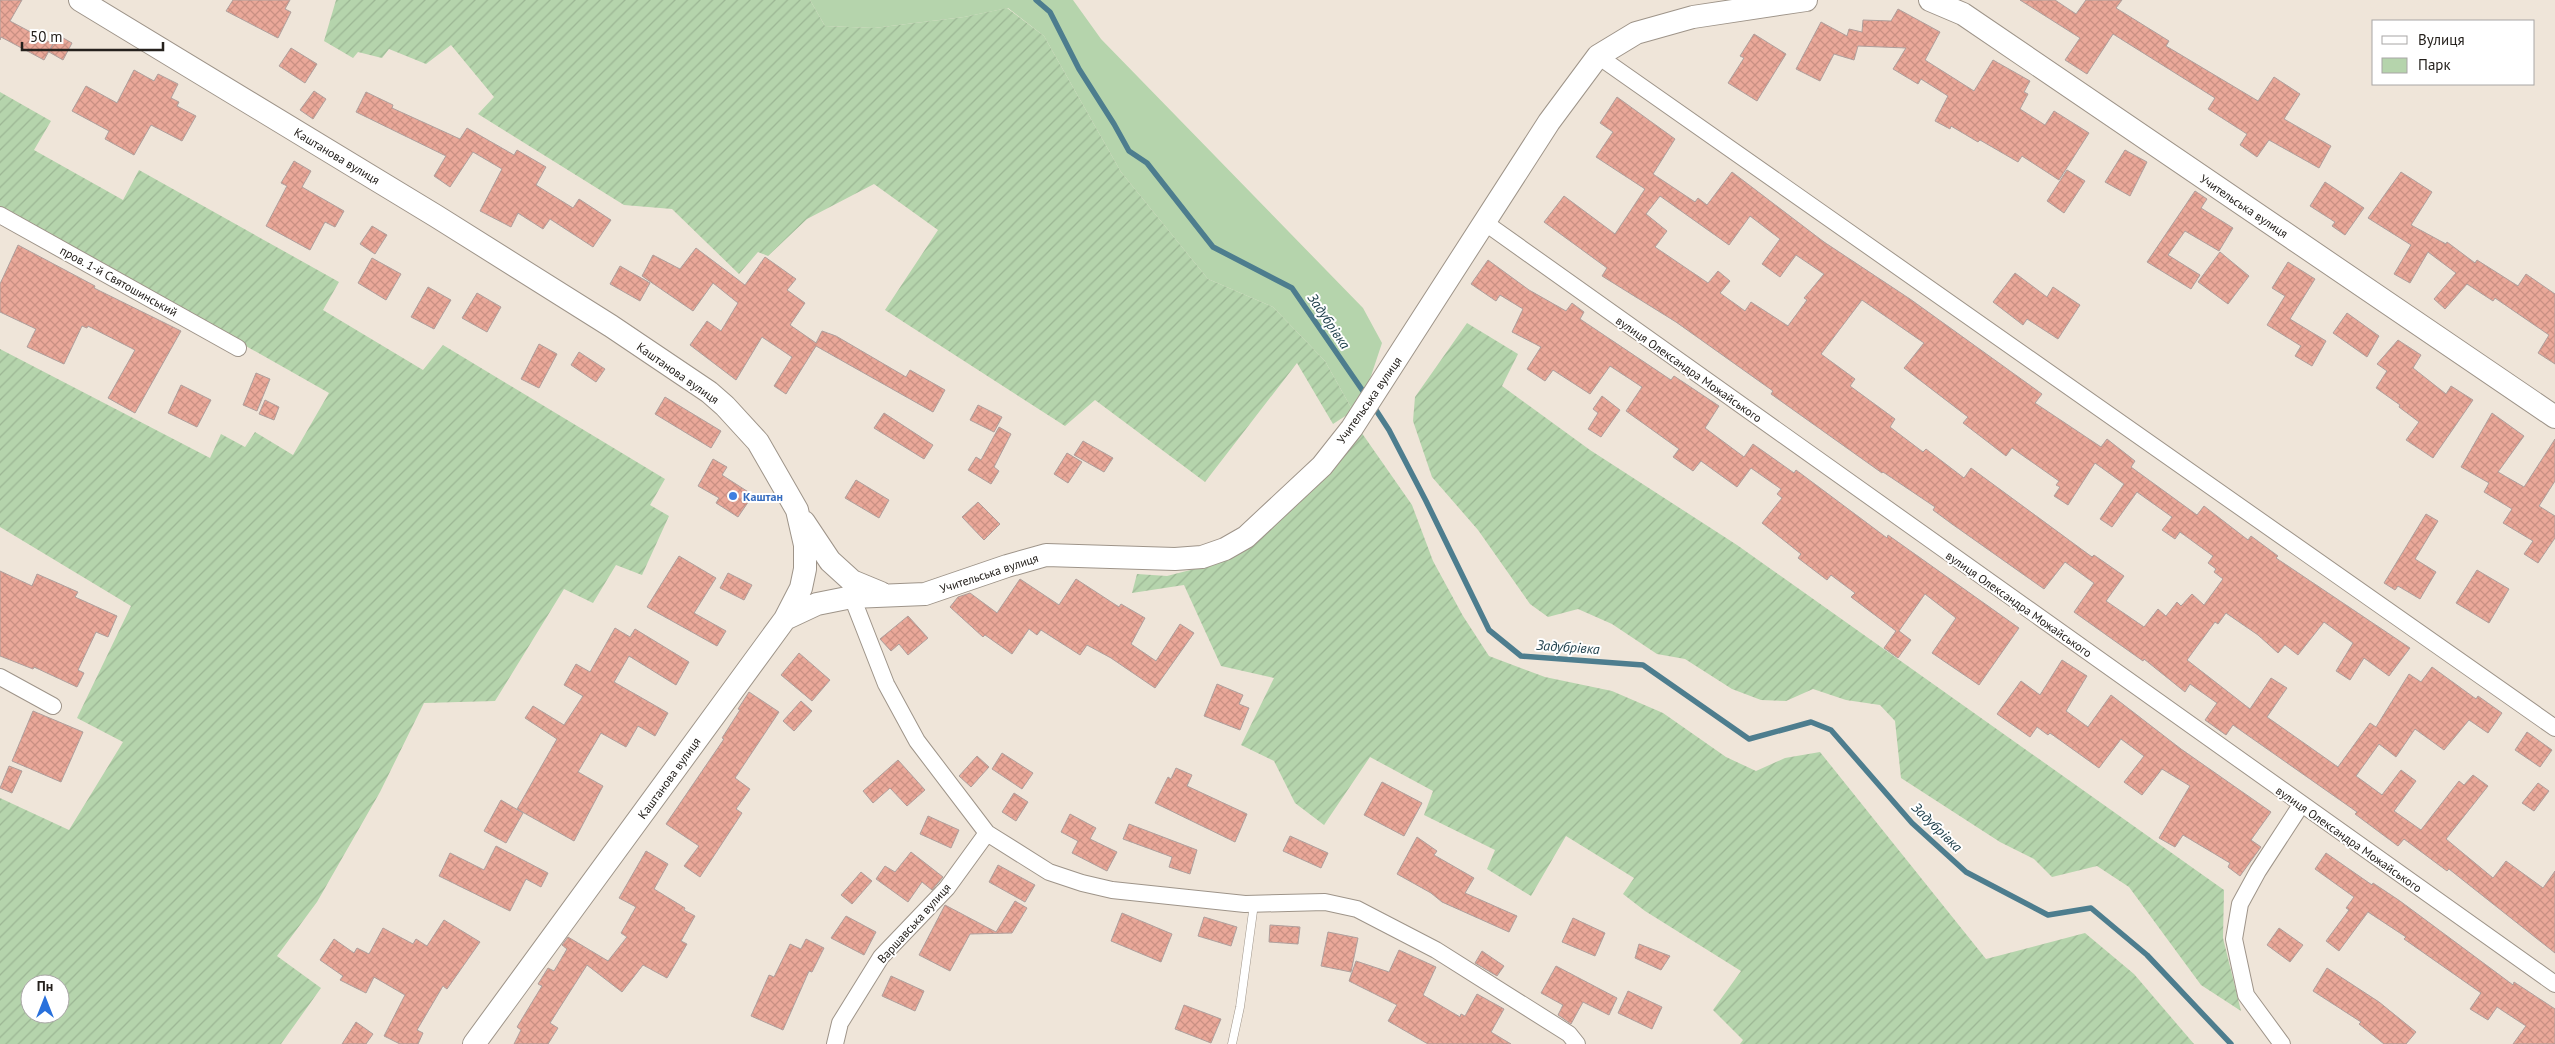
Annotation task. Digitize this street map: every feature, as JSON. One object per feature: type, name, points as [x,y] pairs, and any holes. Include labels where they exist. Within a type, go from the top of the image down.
[{"type":"main road","name":"Каштанова вулиця","points":[[80,0],[436,216],[611,326],[709,392],[758,442],[797,510],[805,545],[805,569],[801,588],[785,619],[474,1044]]},
{"type":"main road","name":"Учительська вулиця","points":[[785,619],[817,604],[852,597],[925,594],[1046,555],[1175,559],[1210,555],[1246,537],[1322,466],[1352,428],[1549,122],[1598,56],[1636,32],[1693,18],[1806,0]]},
{"type":"main road","name":"Учительська вулиця","points":[[1930,0],[1963,14],[2555,418]]},
{"type":"main road","points":[[797,510],[830,561],[852,581],[887,595]]},
{"type":"street","points":[[1598,56],[2555,728]]},
{"type":"street","name":"пров. 1-й Святошинський","points":[[0,215],[238,348]]},
{"type":"street","name":"вулиця Олександра Можайського","points":[[1484,222],[2555,984]]},
{"type":"street","points":[[852,597],[886,684],[917,741],[987,833],[1049,872],[1082,883],[1120,891],[1254,904],[1325,902],[1358,909],[1436,950],[1569,1034],[1577,1044]]},
{"type":"street","points":[[0,677],[53,706]]},
{"type":"street","points":[[2282,1044],[2246,995],[2234,940],[2240,904],[2258,870],[2301,805]]},
{"type":"street","name":"Варшавська вулиця","points":[[835,1044],[840,1023],[881,957],[947,888],[987,833]]},
{"type":"lane","points":[[1232,1044],[1240,1007],[1254,904]]},
{"type":"green space","points":[[336,0],[810,0],[825,26],[874,28],[964,17],[1007,8],[1044,36],[1121,172],[1208,279],[1273,307],[1325,361],[1353,411],[1333,424],[1297,363],[1205,482],[1095,400],[1065,426],[885,310],[938,230],[874,184],[807,219],[768,256],[758,252],[739,274],[672,209],[624,205],[478,114],[494,97],[451,45],[426,64],[389,49],[382,58],[358,52],[353,58],[324,41]]},
{"type":"green space","points":[[810,0],[1073,0],[1101,39],[1363,308],[1382,343],[1371,376],[1353,411],[1325,361],[1273,307],[1208,279],[1121,172],[1044,36],[1008,8],[964,17],[874,28],[825,26]]},
{"type":"green space","points":[[0,92],[51,121],[34,150],[123,200],[139,170],[339,282],[323,310],[423,370],[443,345],[665,479],[650,505],[669,516],[642,575],[616,565],[593,603],[564,589],[495,701],[424,703],[380,792],[317,902],[277,956],[321,988],[281,1044],[0,1044],[0,798],[69,830],[123,742],[77,718],[131,606],[0,527],[0,349],[210,458],[221,434],[245,447],[255,432],[293,455],[329,393],[0,207]]},
{"type":"green space","points":[[1467,323],[1518,354],[1502,386],[1590,450],[1737,545],[2224,890],[2223,938],[2241,1011],[2201,985],[2129,887],[2097,866],[2052,877],[2034,859],[2000,842],[1901,778],[1895,721],[1880,705],[1846,700],[1813,689],[1786,701],[1761,700],[1732,689],[1685,659],[1657,654],[1612,624],[1578,609],[1548,617],[1530,604],[1478,530],[1432,477],[1413,421],[1415,397]]},
{"type":"green space","points":[[1359,429],[1412,505],[1433,561],[1463,616],[1489,656],[1545,677],[1612,691],[1663,713],[1726,757],[1756,771],[1785,758],[1820,752],[1986,959],[2085,933],[2134,974],[2194,1044],[1740,1044],[1743,1040],[1713,1010],[1741,971],[1645,911],[1623,894],[1634,878],[1566,836],[1531,896],[1487,869],[1495,850],[1424,815],[1433,791],[1370,757],[1324,825],[1295,803],[1274,761],[1241,745],[1274,678],[1221,666],[1184,585],[1132,593],[1137,574],[1167,576],[1202,567]]},
{"type":"building","points":[[0,0],[22,0],[10,21],[53,44],[44,60],[1,37],[0,40]]},
{"type":"building","points":[[233,0],[290,0],[285,9],[291,12],[278,38],[226,11]]},
{"type":"building","points":[[2020,0],[2055,0],[2076,14],[2086,0],[2122,0],[2116,8],[2169,41],[2166,46],[2258,101],[2274,77],[2300,94],[2284,119],[2331,146],[2319,168],[2269,140],[2257,157],[2240,145],[2247,134],[2208,109],[2215,98],[2113,34],[2087,74],[2065,60],[2080,38]]},
{"type":"building","points":[[1898,9],[1940,32],[1925,60],[1974,91],[1993,60],[2030,81],[2024,92],[2028,94],[2020,109],[2045,125],[2054,111],[2089,133],[2059,180],[2022,156],[2018,162],[1980,140],[1978,142],[1951,126],[1950,129],[1935,121],[1948,96],[1921,79],[1918,84],[1893,69],[1906,48],[1858,46],[1854,60],[1834,54],[1820,81],[1796,69],[1821,22],[1847,36],[1849,29],[1862,32],[1863,20],[1891,21]]},
{"type":"building","points":[[1754,34],[1786,54],[1757,101],[1728,83],[1744,58],[1740,56]]},
{"type":"building","points":[[58,35],[72,43],[63,60],[49,52]]},
{"type":"building","points":[[291,48],[317,64],[305,83],[279,66]]},
{"type":"building","points":[[134,70],[154,81],[158,74],[178,84],[171,98],[179,102],[177,106],[196,116],[182,141],[151,125],[134,155],[105,139],[109,131],[72,111],[86,86],[117,103]]},
{"type":"building","points":[[314,91],[326,99],[313,119],[300,110]]},
{"type":"building","points":[[366,92],[393,105],[392,108],[460,139],[467,128],[514,155],[517,150],[546,167],[536,185],[573,208],[579,199],[611,220],[593,247],[550,219],[543,229],[518,213],[511,227],[480,211],[502,169],[473,152],[450,187],[434,176],[446,156],[356,112]]},
{"type":"building","points":[[1617,97],[1675,139],[1653,174],[1695,202],[1698,198],[1707,205],[1732,172],[1824,242],[1910,299],[2042,394],[2035,403],[2101,447],[2107,439],[2135,461],[2131,467],[2197,515],[2204,506],[2248,540],[2251,536],[2278,556],[2276,558],[2410,648],[2389,676],[2364,658],[2350,680],[2336,671],[2353,643],[2324,622],[2298,655],[2285,645],[2278,653],[2258,635],[2226,613],[2218,624],[2215,622],[2187,660],[2250,709],[2271,678],[2287,688],[2267,717],[2338,767],[2370,723],[2376,727],[2409,674],[2421,682],[2432,667],[2476,699],[2478,696],[2502,713],[2488,733],[2469,720],[2444,750],[2415,729],[2396,757],[2379,744],[2356,776],[2382,795],[2401,770],[2416,781],[2394,811],[2421,830],[2459,781],[2464,785],[2473,775],[2488,786],[2446,839],[2493,878],[2506,861],[2543,888],[2555,871],[2555,953],[2449,869],[2447,871],[2404,839],[2398,846],[2355,814],[2357,812],[2233,725],[2226,735],[2205,720],[2217,703],[2190,684],[2185,692],[2144,659],[2143,661],[2074,612],[2094,583],[2065,562],[2044,589],[1933,510],[1935,507],[1882,473],[1771,394],[1773,391],[1676,322],[1602,276],[1607,268],[1544,222],[1564,196],[1615,234],[1645,189],[1596,157],[1613,132],[1600,123]],"holes":[[[1660,196],[1729,245],[1750,216],[1780,239],[1762,264],[1780,277],[1796,255],[1824,274],[1804,298],[1807,300],[1788,326],[1751,302],[1745,311],[1720,293],[1730,281],[1718,271],[1708,283],[1655,247],[1667,231],[1646,214]],[[1862,300],[1924,343],[1904,368],[1968,417],[1963,423],[2006,456],[2012,448],[2059,481],[2056,485],[2060,487],[2054,496],[2068,505],[2095,463],[2124,484],[2100,519],[2112,527],[2137,492],[2172,517],[2162,530],[2175,539],[2180,532],[2213,556],[2208,563],[2216,569],[2214,572],[2223,579],[2204,605],[2192,594],[2181,606],[2177,602],[2166,616],[2158,609],[2144,627],[2106,601],[2124,576],[2094,555],[2092,557],[1971,468],[1964,478],[1926,449],[1923,452],[1890,427],[1895,419],[1850,386],[1855,379],[1821,354]]]},
{"type":"building","points":[[2125,150],[2147,162],[2130,196],[2105,182]]},
{"type":"building","points":[[294,161],[311,171],[302,187],[344,211],[335,227],[325,222],[310,250],[266,226],[287,186],[281,183]]},
{"type":"building","points":[[2067,170],[2085,181],[2064,213],[2047,201]]},
{"type":"building","points":[[2401,172],[2432,192],[2411,225],[2446,244],[2447,242],[2475,263],[2477,260],[2518,286],[2526,274],[2555,294],[2555,364],[2538,353],[2549,335],[2495,298],[2493,301],[2467,284],[2445,309],[2434,299],[2456,273],[2428,252],[2410,283],[2394,274],[2411,245],[2368,218]]},
{"type":"building","points":[[2325,182],[2364,208],[2345,235],[2332,226],[2335,222],[2310,206]]},
{"type":"building","points":[[2195,191],[2207,199],[2201,208],[2233,228],[2219,251],[2185,231],[2168,255],[2200,275],[2191,289],[2147,262]]},
{"type":"building","points":[[372,226],[387,235],[375,254],[360,244]]},
{"type":"building","points":[[18,245],[95,286],[94,288],[181,331],[135,413],[108,398],[135,350],[88,326],[87,328],[82,326],[64,364],[27,347],[36,329],[0,312],[0,284]]},
{"type":"building","points":[[696,248],[745,285],[765,257],[796,279],[787,290],[805,303],[790,325],[816,343],[822,331],[836,336],[906,377],[910,370],[945,390],[933,412],[816,346],[786,394],[774,386],[792,357],[762,337],[736,380],[690,345],[707,321],[721,331],[738,303],[713,283],[693,311],[642,276],[653,255],[680,269]]},
{"type":"building","points":[[2220,252],[2249,276],[2228,304],[2198,282]]},
{"type":"building","points":[[372,258],[401,274],[386,300],[358,283]]},
{"type":"building","points":[[1488,260],[1529,290],[1566,311],[1572,303],[1584,312],[1580,319],[1671,380],[1674,376],[1719,406],[1705,428],[1744,457],[1753,444],[1794,473],[1796,470],[1887,538],[1888,535],[2019,628],[1979,685],[1932,653],[1956,618],[1925,594],[1899,631],[1911,640],[1898,658],[1884,648],[1896,631],[1851,597],[1855,593],[1831,575],[1827,580],[1798,558],[1801,554],[1762,523],[1782,498],[1777,494],[1781,489],[1751,468],[1737,487],[1701,461],[1693,471],[1673,457],[1679,449],[1626,411],[1642,387],[1610,366],[1590,394],[1553,370],[1545,381],[1527,369],[1541,347],[1512,332],[1523,309],[1500,295],[1496,301],[1471,284]]},
{"type":"building","points":[[2288,262],[2315,279],[2290,319],[2326,341],[2312,366],[2295,356],[2301,346],[2267,325],[2285,296],[2272,288]]},
{"type":"building","points":[[620,266],[650,283],[640,301],[610,284]]},
{"type":"building","points":[[2015,273],[2047,297],[2053,287],[2080,305],[2058,339],[2027,319],[2023,325],[1993,302]]},
{"type":"building","points":[[428,287],[451,300],[434,329],[411,317]]},
{"type":"building","points":[[477,293],[501,307],[487,332],[462,318]]},
{"type":"building","points":[[2347,313],[2379,336],[2367,357],[2333,333]]},
{"type":"building","points":[[2398,340],[2421,355],[2413,368],[2446,394],[2451,386],[2473,400],[2433,458],[2406,440],[2419,422],[2399,407],[2400,405],[2376,388],[2387,371],[2377,364]]},
{"type":"building","points":[[539,344],[557,354],[539,388],[521,379]]},
{"type":"building","points":[[579,352],[605,369],[596,382],[571,365]]},
{"type":"building","points":[[256,373],[270,379],[257,411],[243,405]]},
{"type":"building","points":[[181,385],[211,400],[197,427],[168,413]]},
{"type":"building","points":[[1602,396],[1620,410],[1601,437],[1588,429],[1598,413],[1593,409]]},
{"type":"building","points":[[665,397],[721,431],[711,448],[655,414]]},
{"type":"building","points":[[265,400],[279,407],[274,420],[259,414]]},
{"type":"building","points":[[978,405],[1002,417],[994,432],[970,420]]},
{"type":"building","points":[[884,413],[933,445],[924,459],[874,428]]},
{"type":"building","points":[[2492,413],[2524,436],[2498,472],[2524,487],[2555,439],[2555,481],[2539,506],[2555,516],[2555,538],[2538,563],[2524,554],[2533,541],[2503,523],[2512,509],[2484,492],[2489,483],[2461,467]]},
{"type":"building","points":[[999,427],[1011,434],[994,467],[999,471],[991,484],[968,470],[976,457],[981,460]]},
{"type":"building","points":[[1083,441],[1113,458],[1104,472],[1074,455]]},
{"type":"building","points":[[1067,453],[1082,462],[1068,483],[1054,474]]},
{"type":"building","points":[[713,459],[727,467],[722,475],[753,495],[738,517],[716,503],[719,498],[698,486]]},
{"type":"building","points":[[856,480],[889,500],[879,518],[845,498]]},
{"type":"building","points":[[978,502],[1000,524],[984,540],[962,517]]},
{"type":"building","points":[[2426,514],[2438,521],[2415,559],[2436,572],[2420,599],[2398,586],[2395,590],[2384,583]]},
{"type":"building","points":[[679,556],[716,578],[694,613],[726,631],[717,646],[647,607]]},
{"type":"building","points":[[2477,570],[2509,589],[2489,623],[2456,603]]},
{"type":"building","points":[[0,571],[32,586],[37,574],[78,592],[75,597],[117,616],[108,637],[96,632],[78,670],[84,673],[77,687],[34,667],[33,669],[0,656]]},
{"type":"building","points":[[728,573],[752,585],[744,600],[720,588]]},
{"type":"building","points":[[1020,579],[1059,605],[1076,579],[1119,607],[1121,604],[1145,618],[1131,644],[1156,661],[1180,624],[1194,633],[1155,688],[1111,658],[1087,645],[1080,655],[1041,630],[1037,635],[1029,629],[1012,654],[985,635],[983,637],[950,607],[958,597],[970,593],[997,613]]},
{"type":"building","points":[[908,616],[928,638],[908,655],[899,644],[891,651],[880,639]]},
{"type":"building","points":[[615,628],[630,637],[635,629],[689,662],[676,685],[629,656],[614,682],[668,713],[655,736],[638,726],[626,747],[601,733],[578,772],[603,786],[574,841],[517,809],[557,739],[525,718],[533,706],[564,725],[583,696],[564,685],[576,664],[590,672]]},
{"type":"building","points":[[799,653],[830,680],[812,701],[781,675]]},
{"type":"building","points":[[2062,660],[2087,676],[2066,711],[2088,727],[2111,695],[2181,749],[2271,812],[2251,840],[2261,847],[2240,876],[2228,867],[2230,863],[2183,835],[2175,847],[2159,838],[2190,786],[2162,769],[2142,795],[2124,782],[2144,756],[2121,739],[2099,768],[2050,733],[2048,735],[2037,727],[2030,737],[1997,714],[2021,681],[2040,695]]},
{"type":"building","points":[[1217,684],[1243,695],[1239,704],[1249,708],[1240,730],[1204,716]]},
{"type":"building","points":[[749,692],[779,712],[735,778],[750,789],[736,809],[742,813],[700,877],[684,866],[699,846],[666,824],[724,739],[722,738]]},
{"type":"building","points":[[801,701],[812,711],[794,731],[783,721]]},
{"type":"building","points":[[33,711],[83,732],[61,782],[12,761]]},
{"type":"building","points":[[2527,732],[2552,750],[2540,767],[2515,750]]},
{"type":"building","points":[[1002,753],[1033,773],[1022,789],[992,769]]},
{"type":"building","points":[[977,756],[989,767],[971,787],[959,776]]},
{"type":"building","points":[[898,760],[925,790],[907,806],[890,788],[873,803],[863,791]]},
{"type":"building","points":[[9,766],[22,771],[12,793],[0,788]]},
{"type":"building","points":[[1176,768],[1192,775],[1187,786],[1247,814],[1235,842],[1155,803],[1168,777],[1171,779]]},
{"type":"building","points":[[1382,782],[1422,803],[1404,836],[1364,815]]},
{"type":"building","points":[[2538,783],[2549,791],[2534,811],[2522,803]]},
{"type":"building","points":[[1014,793],[1028,802],[1016,821],[1002,812]]},
{"type":"building","points":[[501,800],[523,813],[506,843],[484,831]]},
{"type":"building","points":[[1070,814],[1096,828],[1090,839],[1117,852],[1107,871],[1072,853],[1078,841],[1061,832]]},
{"type":"building","points":[[928,816],[959,830],[951,848],[920,834]]},
{"type":"building","points":[[1129,824],[1197,850],[1190,874],[1169,867],[1172,857],[1123,839]]},
{"type":"building","points":[[1290,836],[1328,853],[1321,868],[1283,851]]},
{"type":"building","points":[[1417,837],[1437,851],[1434,855],[1474,878],[1465,893],[1517,916],[1509,932],[1442,902],[1431,893],[1397,874]]},
{"type":"building","points":[[496,846],[548,873],[541,887],[526,879],[510,911],[439,876],[450,853],[484,870]]},
{"type":"building","points":[[646,851],[668,864],[654,889],[695,916],[681,941],[687,944],[667,978],[643,965],[622,992],[587,965],[550,1023],[558,1028],[548,1044],[514,1044],[521,1030],[517,1027],[542,986],[538,984],[548,968],[554,971],[567,949],[562,945],[568,937],[608,961],[627,937],[621,933],[636,907],[619,898]]},
{"type":"building","points":[[911,852],[943,877],[932,890],[922,882],[908,902],[876,879],[885,866],[895,872]]},
{"type":"building","points":[[2326,853],[2372,885],[2373,883],[2400,901],[2513,985],[2514,982],[2555,1009],[2555,1044],[2513,1044],[2526,1026],[2497,1007],[2488,1020],[2470,1009],[2481,993],[2404,939],[2406,937],[2368,912],[2339,951],[2326,941],[2349,910],[2346,908],[2354,897],[2315,869]]},
{"type":"building","points":[[998,865],[1035,885],[1025,902],[989,882]]},
{"type":"building","points":[[861,872],[872,881],[852,904],[841,895]]},
{"type":"building","points":[[1015,901],[1027,908],[1012,933],[970,934],[950,971],[919,955],[945,905],[996,932]]},
{"type":"building","points":[[1122,913],[1172,934],[1161,962],[1111,941]]},
{"type":"building","points":[[846,916],[876,932],[864,955],[831,938]]},
{"type":"building","points":[[1204,917],[1237,927],[1231,946],[1198,936]]},
{"type":"building","points":[[1573,918],[1605,933],[1595,956],[1562,942]]},
{"type":"building","points":[[444,920],[480,942],[447,989],[443,986],[417,1030],[423,1033],[418,1044],[400,1044],[384,1036],[405,995],[374,977],[366,993],[340,980],[343,976],[320,960],[334,939],[354,953],[357,948],[369,954],[383,928],[413,944],[416,939],[427,946]]},
{"type":"building","points":[[1270,925],[1300,927],[1298,944],[1269,942]]},
{"type":"building","points":[[2279,928],[2303,945],[2290,962],[2267,945]]},
{"type":"building","points":[[1328,932],[1358,938],[1351,972],[1321,966]]},
{"type":"building","points":[[806,939],[824,948],[812,972],[809,971],[783,1030],[751,1016],[769,975],[774,977],[790,944],[801,949]]},
{"type":"building","points":[[1639,944],[1670,956],[1661,970],[1635,958]]},
{"type":"building","points":[[1399,950],[1436,967],[1423,995],[1460,1017],[1461,1014],[1465,1016],[1477,994],[1504,1009],[1491,1032],[1511,1044],[1428,1044],[1388,1021],[1397,1005],[1349,981],[1356,961],[1389,972]]},
{"type":"building","points":[[1482,951],[1504,966],[1497,976],[1475,963]]},
{"type":"building","points":[[1556,966],[1617,998],[1609,1015],[1583,1002],[1571,1024],[1558,1015],[1563,1005],[1541,993]]},
{"type":"building","points":[[2327,968],[2379,1002],[2416,1032],[2406,1044],[2384,1044],[2359,1024],[2361,1022],[2313,991]]},
{"type":"building","points":[[891,976],[924,991],[915,1011],[882,996]]},
{"type":"building","points":[[1628,991],[1662,1007],[1652,1029],[1618,1013]]},
{"type":"building","points":[[1184,1005],[1221,1019],[1211,1043],[1175,1029]]},
{"type":"building","points":[[356,1022],[373,1034],[366,1044],[342,1044]]},
{"type":"waterway","name":"Задубрівка","points":[[1036,0],[1050,12],[1079,69],[1129,151],[1147,163],[1213,247],[1292,288],[1367,397]]},
{"type":"waterway","name":"Задубрівка","points":[[1372,404],[1389,430],[1426,501],[1489,630],[1521,656],[1643,665],[1749,739],[1811,722],[1831,730],[1912,823],[1966,872],[2048,915],[2091,908],[2147,955],[2231,1044]]},
{"type":"place","name":"Каштан","points":[[733,496]]}]
